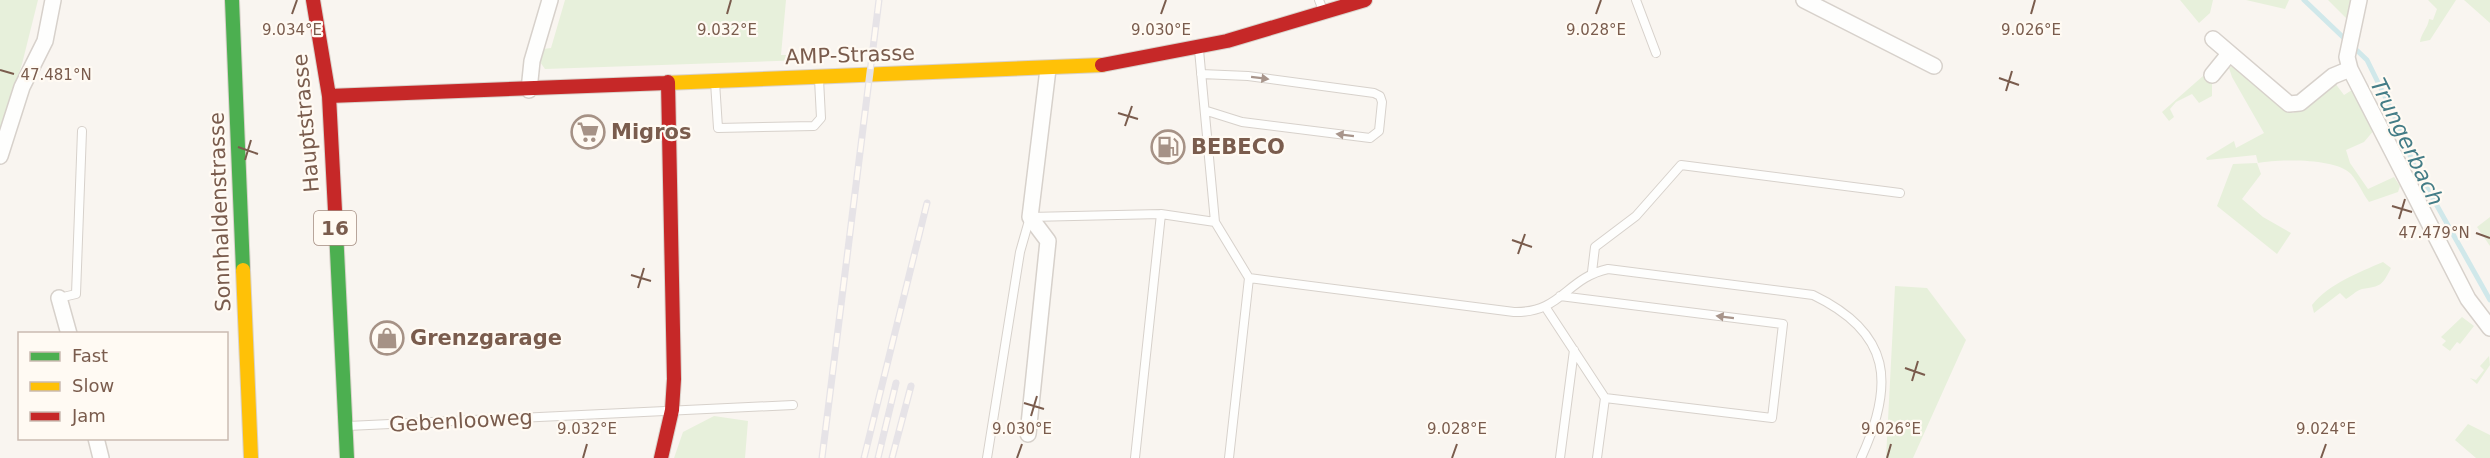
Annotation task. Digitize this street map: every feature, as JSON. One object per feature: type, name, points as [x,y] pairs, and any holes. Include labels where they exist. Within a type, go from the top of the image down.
[{"type":"street","points":[[0,156],[22,87],[45,41],[52,0]]},
{"type":"street","name":"Sonnhaldenstrasse","points":[[232,0],[251,458]]},
{"type":"street","name":"Hauptstrasse","points":[[313,0],[329,96],[347,458]]},
{"type":"street","points":[[529,90],[532,62],[550,0]]},
{"type":"street","name":"AMP-Strasse","points":[[329,96],[1048,69],[1132,61],[1199,49],[1282,29],[1365,0]]},
{"type":"street","points":[[1804,0],[1935,66]]},
{"type":"street","points":[[2359,0],[2350,32],[2348,63],[2468,299],[2490,328]]},
{"type":"street","points":[[2213,39],[2279,98],[2292,104],[2306,99],[2348,63]]},
{"type":"street","points":[[2212,75],[2229,54]]},
{"type":"street","points":[[1028,434],[1048,241],[1030,217],[1048,69]]},
{"type":"street","points":[[661,458],[672,410],[674,379],[668,82]]},
{"type":"street","points":[[59,298],[69,332]]},
{"type":"street","points":[[96,440],[101,458]]},
{"type":"lane","points":[[1319,0],[1325,14]]},
{"type":"lane","points":[[1636,0],[1656,53]]},
{"type":"lane","points":[[1199,49],[1207,111],[1215,222],[1249,278],[1229,458]]},
{"type":"lane","points":[[1202,74],[1248,76],[1374,93],[1380,96],[1382,102],[1379,131],[1370,138],[1242,122],[1207,111]]},
{"type":"lane","points":[[715,80],[718,128],[814,126],[821,118],[819,77]]},
{"type":"lane","points":[[59,298],[76,294],[82,131]]},
{"type":"lane","points":[[1592,272],[1595,247],[1636,216],[1681,165],[1900,193]]},
{"type":"lane","points":[[1135,458],[1161,214]]},
{"type":"lane","points":[[987,458],[1020,252],[1030,217],[1161,214],[1215,222]]},
{"type":"lane","points":[[1249,278],[1514,312],[1533,312],[1546,308],[1592,272],[1608,269],[1813,295],[1840,308],[1860,326],[1873,344],[1881,366],[1883,389],[1879,409],[1861,458]]},
{"type":"lane","points":[[1560,297],[1783,324],[1772,418],[1605,398]]},
{"type":"lane","points":[[1546,308],[1605,398],[1598,458]]},
{"type":"lane","points":[[1560,458],[1574,350]]},
{"type":"lane","name":"Gebenlooweg","points":[[345,426],[793,405]]},
{"type":"green space","points":[[0,0],[38,0],[22,64],[0,131]]},
{"type":"green space","points":[[565,0],[786,0],[781,55],[805,55],[805,60],[545,69],[540,62],[543,49],[551,48]]},
{"type":"green space","points":[[2180,0],[2213,0],[2210,13],[2199,23]]},
{"type":"green space","points":[[2246,0],[2289,0],[2285,9]]},
{"type":"green space","points":[[2328,0],[2353,0],[2347,19]]},
{"type":"green space","points":[[2428,0],[2456,0],[2430,40],[2420,42],[2429,19],[2433,20],[2437,9]]},
{"type":"green space","points":[[2464,0],[2490,0],[2490,23]]},
{"type":"green space","points":[[2234,65],[2277,105],[2293,113],[2308,105],[2335,83],[2344,95],[2352,90],[2375,129],[2364,142],[2346,150],[2350,163],[2368,189],[2394,177],[2400,186],[2398,192],[2369,202],[2351,174],[2344,169],[2321,162],[2258,163],[2256,155],[2207,160],[2206,158],[2234,141],[2236,148],[2264,133],[2232,77],[2229,68]]},
{"type":"green space","points":[[2203,76],[2212,83],[2212,96],[2199,103],[2192,94],[2176,102],[2170,109],[2174,117],[2169,121],[2162,112]]},
{"type":"green space","points":[[2257,163],[2261,174],[2242,199],[2263,217],[2291,233],[2277,254],[2217,206],[2233,164]]},
{"type":"green space","points":[[2490,217],[2490,246],[2477,227]]},
{"type":"green space","points":[[2383,262],[2391,268],[2380,284],[2360,290],[2346,299],[2340,293],[2314,313],[2312,305],[2327,291],[2345,279]]},
{"type":"green space","points":[[1895,286],[1927,288],[1966,340],[1913,458],[1886,458]]},
{"type":"green space","points":[[2462,317],[2474,326],[2460,344],[2457,342],[2450,351],[2442,345],[2446,341],[2441,337]]},
{"type":"green space","points":[[2489,356],[2490,365],[2477,384],[2470,378],[2476,380],[2484,370],[2480,366]]},
{"type":"green space","points":[[714,416],[748,421],[745,458],[674,458],[683,432]]},
{"type":"green space","points":[[2468,424],[2490,435],[2490,458],[2476,458],[2455,440]]},
{"type":"waterway","name":"Trungerbach","points":[[2304,0],[2367,60],[2394,115],[2413,163],[2490,300]]},
{"type":"railway","points":[[822,458],[879,0]]},
{"type":"railway","points":[[864,458],[927,203]]},
{"type":"railway","points":[[878,458],[896,383]]},
{"type":"railway","points":[[892,458],[911,386]]},
{"type":"traffic: fast","points":[[232,0],[243,270]]},
{"type":"traffic: fast","points":[[336,230],[347,458]]},
{"type":"traffic: slow","points":[[666,83],[1102,65]]},
{"type":"traffic: slow","points":[[243,270],[251,458]]},
{"type":"traffic: jam","points":[[313,0],[329,96],[336,230]]},
{"type":"traffic: jam","points":[[1102,65],[1227,41],[1365,0]]},
{"type":"traffic: jam","points":[[661,458],[672,410],[674,379],[668,82]]},
{"type":"traffic: jam","points":[[329,96],[666,83]]},
{"type":"place","name":"Migros","points":[[588,132]]},
{"type":"place","name":"BEBECO","points":[[1168,147]]},
{"type":"place","name":"Grenzgarage","points":[[387,338]]}]
